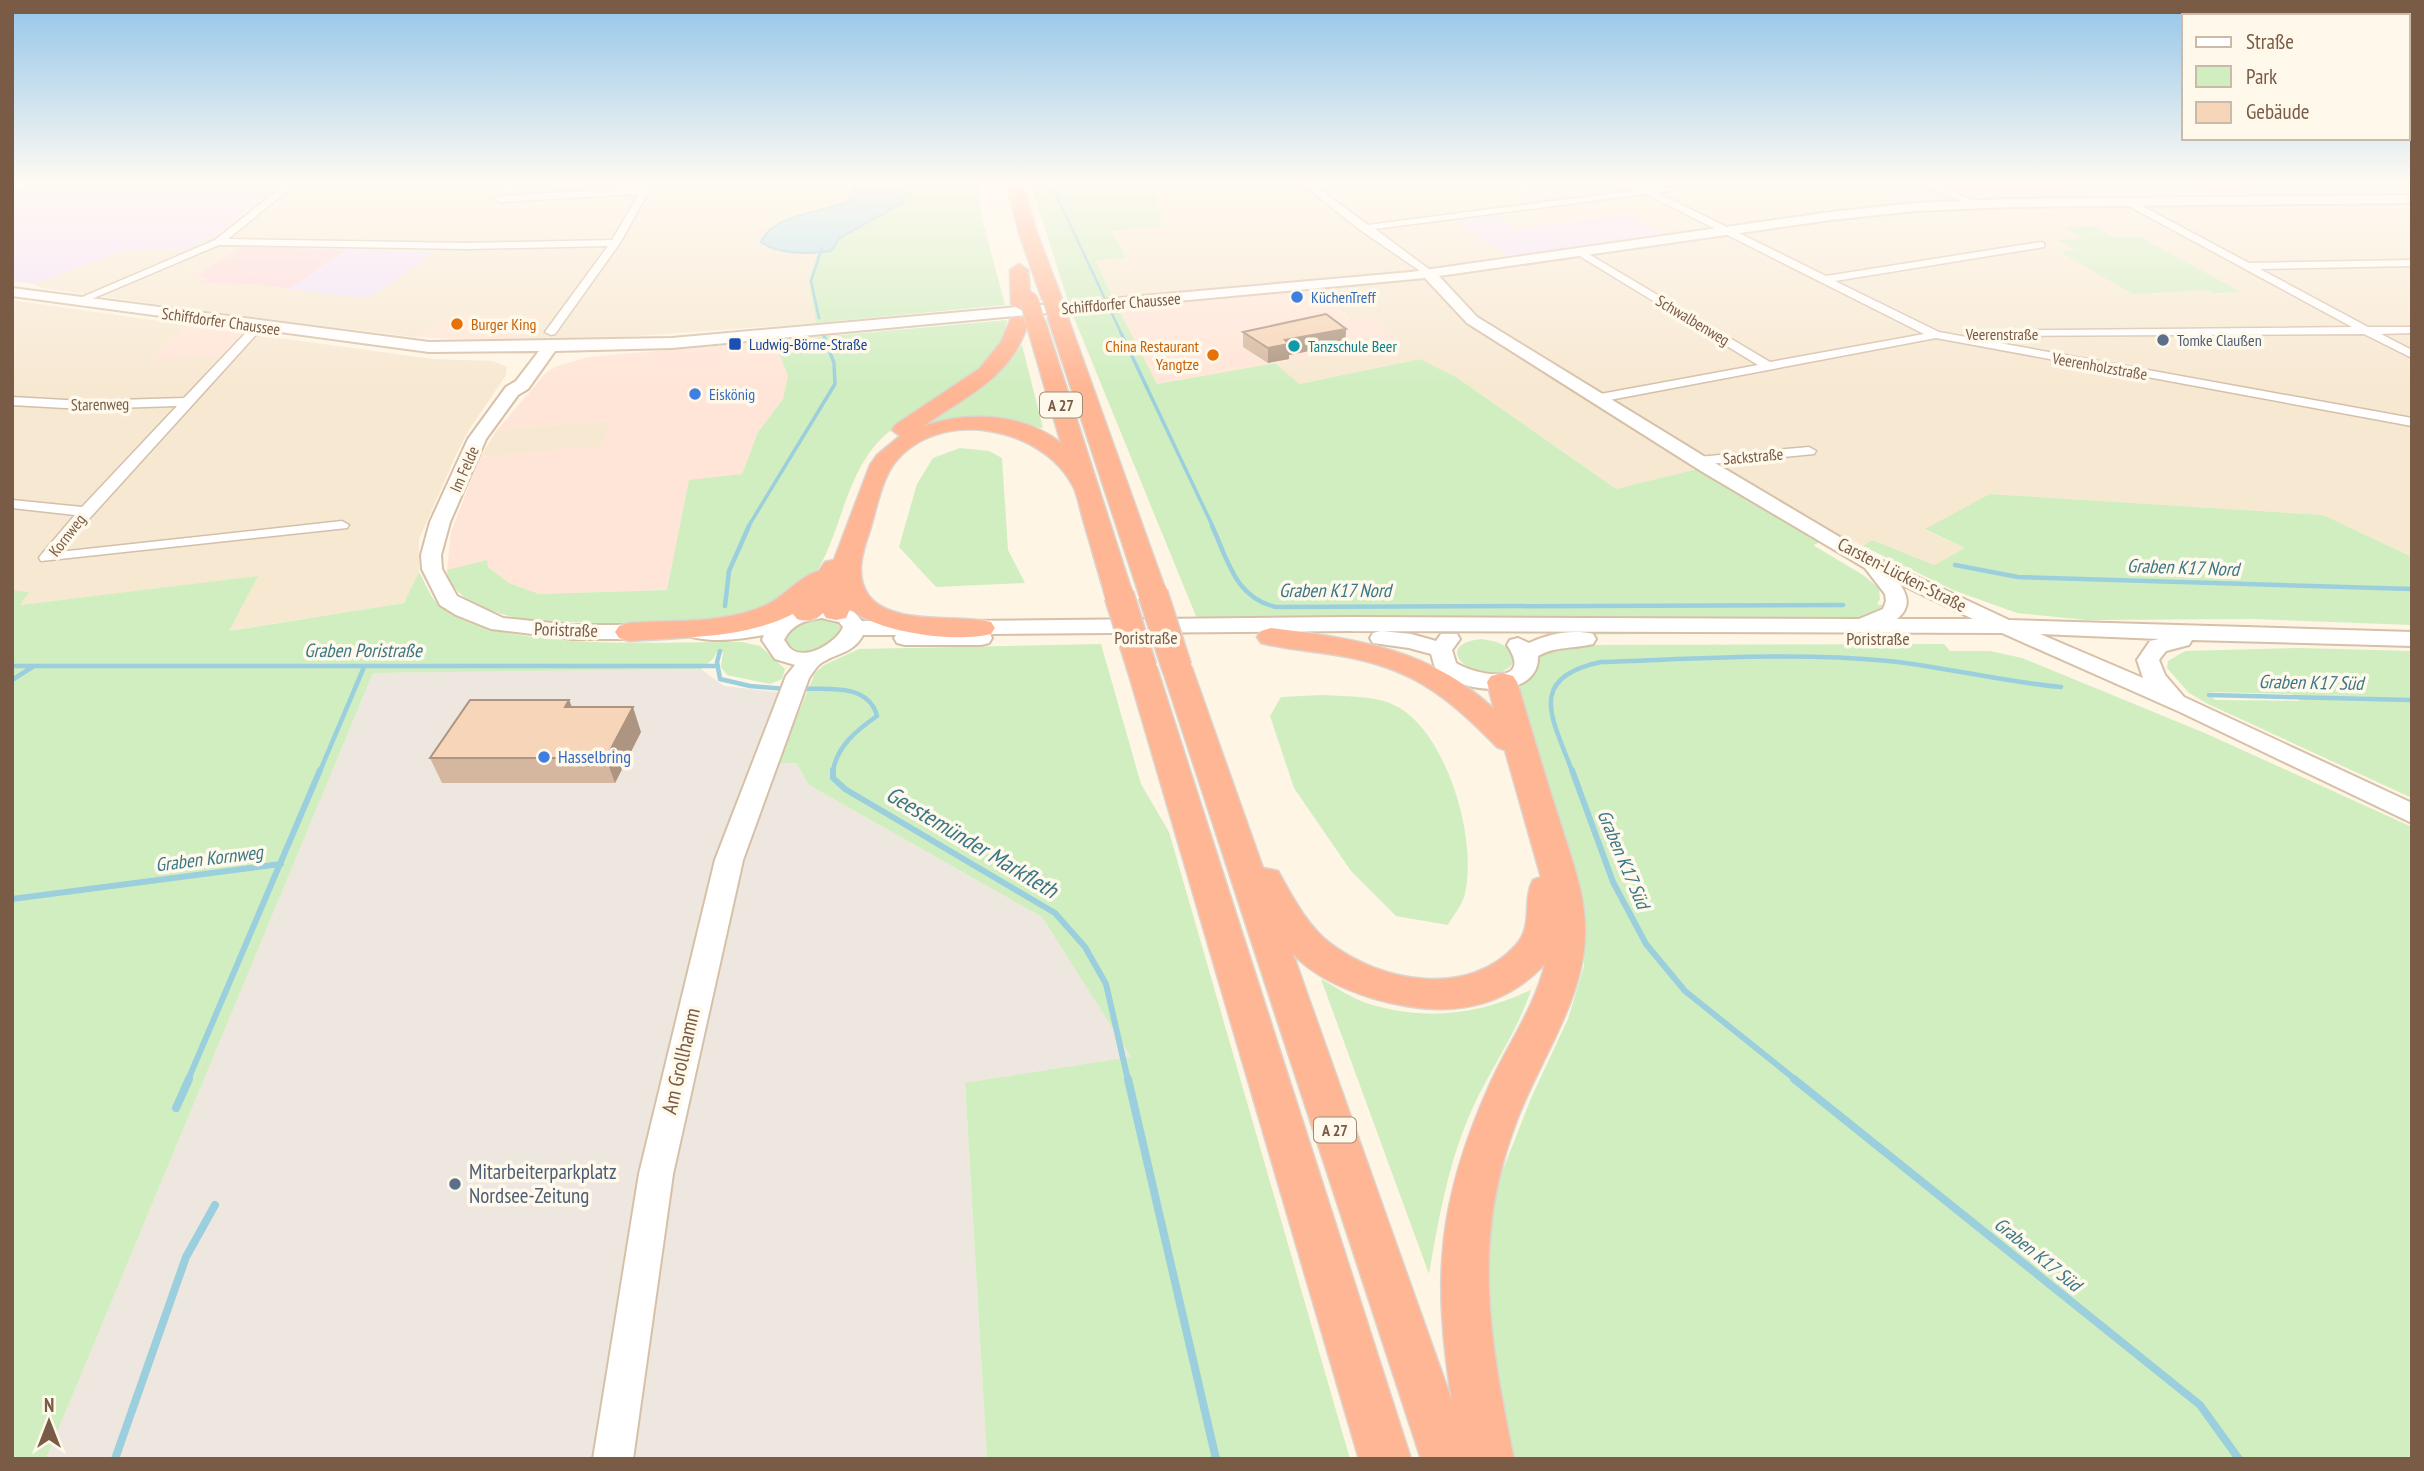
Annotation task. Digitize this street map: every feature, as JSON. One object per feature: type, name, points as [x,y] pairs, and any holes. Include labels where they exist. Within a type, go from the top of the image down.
[{"type":"highway","name":"A 27","points":[[1034,251],[1447,1459]]},
{"type":"highway","points":[[847,627],[840,563],[872,468],[883,451],[906,427],[964,392],[993,369],[1012,343],[1026,312],[1017,264]]},
{"type":"highway","name":"A 27","points":[[1026,312],[1087,489],[1385,1459]]},
{"type":"highway","points":[[807,612],[820,600],[840,563],[879,470],[894,450],[916,437],[932,431],[973,424],[1024,431],[1036,436],[1065,458],[1087,489]]},
{"type":"highway","points":[[840,563],[858,601],[867,609],[887,618],[906,622],[981,628]]},
{"type":"highway","points":[[629,632],[719,624],[764,615],[789,605],[840,563]]},
{"type":"highway","points":[[1272,637],[1350,648],[1402,662],[1444,683],[1508,740]]},
{"type":"highway","points":[[1223,801],[1284,913],[1316,953],[1352,976],[1385,988],[1437,995],[1477,990],[1503,980],[1523,965],[1543,937],[1549,909],[1545,874],[1508,740],[1505,664]]},
{"type":"highway","points":[[1488,1459],[1466,1330],[1464,1256],[1469,1211],[1479,1165],[1509,1086],[1554,1003],[1567,933],[1558,877],[1505,664]]},
{"type":"main road","name":"Schiffdorfer Chaussee","points":[[12,292],[429,347],[450,352],[665,344],[1429,274],[1597,251]]},
{"type":"main road","name":"Carsten-Lücken-Straße","points":[[1429,274],[1472,320],[1698,461],[1863,559],[2033,639],[2188,707],[2412,814]]},
{"type":"main road","name":"Im Felde","points":[[431,555],[440,522],[477,439],[512,391],[522,384],[544,347]]},
{"type":"main road","name":"Poristraße","points":[[431,555],[432,569],[448,600],[481,618],[523,629],[776,633],[807,612],[847,627],[898,638],[1397,638],[1446,644],[1479,632],[1505,664]]},
{"type":"main road","points":[[1852,625],[1887,618],[1895,613],[1897,606],[1897,594],[1892,585],[1863,559]]},
{"type":"main road","name":"Poristraße","points":[[847,627],[1351,624],[2005,625],[2233,635],[2412,639]]},
{"type":"main road","name":"Poristraße","points":[[1351,624],[1407,630],[1446,644]]},
{"type":"main road","name":"Poristraße","points":[[1505,664],[1604,624]]},
{"type":"main road","name":"Poristraße","points":[[776,633],[780,651],[799,673],[834,652],[847,627]]},
{"type":"main road","name":"Poristraße","points":[[1505,664],[1541,644],[1561,639],[2181,640],[2233,635]]},
{"type":"main road","points":[[2181,640],[2158,646],[2148,660],[2154,678],[2166,691],[2188,707]]},
{"type":"main road","points":[[1446,644],[1446,666],[1466,678],[1505,664]]},
{"type":"main road","name":"Am Grollhamm","points":[[613,1459],[656,1174],[672,1095],[729,860],[799,673]]},
{"type":"street","points":[[78,301],[197,251]]},
{"type":"street","points":[[544,347],[610,251]]},
{"type":"street","points":[[1395,251],[1429,274]]},
{"type":"street","name":"Veerenholzstraße","points":[[1764,251],[1935,335],[2412,422]]},
{"type":"street","points":[[1823,280],[2006,251]]},
{"type":"street","points":[[2217,251],[2412,355]]},
{"type":"street","name":"Schwalbenweg","points":[[1581,253],[1769,366]]},
{"type":"street","points":[[2245,266],[2412,264]]},
{"type":"street","name":"Kornweg","points":[[258,326],[85,512],[46,558],[342,525]]},
{"type":"street","name":"Veerenstraße","points":[[1599,398],[1935,335],[2412,330]]},
{"type":"street","name":"Starenweg","points":[[12,401],[73,405],[187,402]]},
{"type":"street","name":"Sackstraße","points":[[1698,461],[1809,451]]},
{"type":"street","points":[[12,505],[85,512]]},
{"type":"shaded area","points":[[12,251],[134,251],[122,251],[34,284],[12,281]]},
{"type":"shaded area","points":[[122,251],[789,251],[817,253],[809,281],[816,323],[594,339],[518,341],[530,333],[546,315],[485,316],[459,313],[414,337],[41,288],[34,284]]},
{"type":"shaded area","points":[[236,251],[344,251],[288,289],[257,284],[198,283],[208,278],[196,276]]},
{"type":"shaded area","points":[[344,251],[435,251],[384,288],[365,298],[288,289]]},
{"type":"shaded area","points":[[1121,251],[2412,251],[2412,557],[2323,515],[1990,494],[1926,530],[1965,548],[1934,565],[1872,540],[1863,546],[1840,535],[1821,542],[1702,469],[1616,489],[1456,377],[1420,359],[1298,384],[1275,363],[1399,340],[1350,320],[1318,288],[1118,308],[1096,260],[1125,258]]},
{"type":"shaded area","points":[[1501,251],[1556,251],[1511,257]]},
{"type":"shaded area","points":[[1318,288],[1349,320],[1370,316],[1400,340],[1157,384],[1118,308]]},
{"type":"shaded area","points":[[12,300],[187,325],[151,359],[223,355],[243,333],[433,359],[492,361],[507,367],[506,375],[467,433],[456,455],[419,539],[419,572],[404,603],[228,631],[257,577],[19,605],[28,592],[12,590]]},
{"type":"shaded area","points":[[459,313],[485,316],[547,314],[530,333],[518,341],[414,337]]},
{"type":"shaded area","points":[[187,325],[243,333],[223,355],[150,360]]},
{"type":"shaded area","points":[[774,341],[788,376],[783,399],[758,432],[742,474],[689,481],[668,590],[539,594],[509,583],[488,567],[447,570],[451,532],[480,457],[604,445],[608,420],[497,430],[546,373],[555,367],[588,357]]},
{"type":"shaded area","points":[[609,420],[604,446],[480,457],[497,430]]},
{"type":"shaded area","points":[[701,669],[724,686],[805,695],[778,763],[796,763],[809,785],[1042,917],[1132,1058],[965,1084],[987,1459],[46,1459],[373,673]]},
{"type":"green space","points":[[991,251],[1005,305],[816,323],[809,281],[817,253]]},
{"type":"green space","points":[[1052,251],[1122,251],[1126,258],[1096,260],[1112,296],[1068,301]]},
{"type":"green space","points":[[2165,251],[2241,292],[2213,293],[2208,290],[2133,294],[2060,252]]},
{"type":"green space","points":[[1118,308],[1157,384],[1275,363],[1299,384],[1420,359],[1456,377],[1616,489],[1702,468],[1821,542],[1813,545],[1863,575],[1879,588],[1880,599],[1877,604],[1889,607],[1875,617],[1852,622],[1198,621],[1072,313]]},
{"type":"green space","points":[[1007,320],[1001,345],[993,358],[965,382],[897,426],[872,450],[854,480],[821,564],[801,588],[770,605],[733,616],[691,621],[536,621],[482,607],[469,600],[450,582],[447,570],[487,560],[488,567],[509,583],[539,594],[667,590],[689,480],[742,474],[758,432],[783,399],[788,376],[774,341]]},
{"type":"green space","points":[[1022,345],[1043,428],[1017,423],[913,431],[1003,369]]},
{"type":"green space","points":[[960,448],[989,451],[1002,458],[1008,550],[1025,583],[936,587],[899,547],[917,484],[933,458]]},
{"type":"green space","points":[[1990,494],[2323,515],[2412,557],[2412,625],[2252,619],[2086,620],[2017,613],[1953,590],[1863,546],[1872,540],[1934,565],[1965,548],[1925,529]]},
{"type":"green space","points":[[419,572],[438,604],[464,620],[499,631],[539,638],[583,641],[742,642],[760,646],[785,669],[782,679],[770,684],[727,675],[721,667],[723,652],[717,652],[701,669],[373,673],[46,1459],[12,1459],[12,590],[29,592],[20,605],[258,576],[229,631],[404,603]]},
{"type":"green space","points":[[818,618],[836,621],[843,632],[816,650],[801,651],[786,642],[792,628],[801,622]]},
{"type":"green space","points":[[1594,631],[1832,632],[1554,635]]},
{"type":"green space","points":[[1481,639],[1508,648],[1514,662],[1503,671],[1490,674],[1477,672],[1466,666],[1459,658],[1457,650],[1464,643]]},
{"type":"green space","points":[[1101,644],[1141,784],[1169,832],[1350,1459],[987,1459],[965,1083],[1131,1057],[1042,917],[809,785],[796,763],[778,763],[815,673],[824,665],[859,649]]},
{"type":"green space","points":[[1944,644],[1950,651],[1990,651],[2022,658],[2207,734],[2412,827],[2412,1459],[1513,1459],[1489,1315],[1490,1232],[1500,1177],[1532,1096],[1568,1019],[1584,966],[1585,923],[1577,878],[1516,686],[1536,674],[1540,655],[1549,648],[1563,645]]},
{"type":"green space","points":[[2299,648],[2412,651],[2412,798],[2189,693],[2167,668],[2168,661],[2185,651]],"holes":[[[2209,692],[2292,694],[2300,701],[2215,700]]]},
{"type":"green space","points":[[1323,695],[1371,698],[1390,703],[1416,721],[1432,741],[1455,792],[1467,848],[1468,874],[1464,897],[1448,925],[1396,916],[1351,871],[1294,788],[1270,716],[1281,697]]},
{"type":"green space","points":[[1321,979],[1369,1004],[1432,1014],[1471,1010],[1531,990],[1517,1024],[1474,1104],[1460,1140],[1444,1196],[1429,1274]]},
{"type":"water","points":[[783,251],[831,251],[804,253]]},
{"type":"building","points":[[1326,314],[1346,329],[1285,340],[1289,344],[1268,348],[1243,332]]},
{"type":"building","points":[[470,700],[569,700],[565,707],[633,707],[606,758],[430,758]]},
{"type":"waterway","name":"Geestemünder Markfleth","points":[[819,318],[811,281],[821,251]]},
{"type":"waterway","name":"Graben K17 Nord","points":[[1082,251],[1122,335]]},
{"type":"waterway","name":"Geestemünder Markfleth","points":[[748,527],[835,384],[834,363],[823,333]]},
{"type":"waterway","name":"Graben K17 Nord","points":[[1121,333],[1213,527]]},
{"type":"waterway","name":"Geestemünder Markfleth","points":[[725,606],[729,571],[749,526]]},
{"type":"waterway","name":"Graben K17 Nord","points":[[1212,526],[1228,564],[1242,586],[1262,602],[1276,607],[1843,605]]},
{"type":"waterway","name":"Graben K17 Nord","points":[[1955,565],[2018,577],[2412,589]]},
{"type":"waterway","name":"Geestemünder Markfleth","points":[[718,666],[720,651]]},
{"type":"waterway","name":"Graben K17 Süd","points":[[1572,771],[1553,718],[1553,690],[1562,678],[1577,669],[1601,662],[1745,657],[1852,658],[2061,687]]},
{"type":"waterway","points":[[12,666],[34,666]]},
{"type":"waterway","name":"Graben Poristraße","points":[[12,680],[34,666]]},
{"type":"waterway","name":"Graben Poristraße","points":[[34,666],[718,666]]},
{"type":"waterway","name":"Geestemünder Markfleth","points":[[718,666],[720,679],[750,686],[786,689]]},
{"type":"waterway","name":"Graben Kornweg","points":[[320,771],[364,667]]},
{"type":"waterway","name":"Geestemünder Markfleth","points":[[799,689],[833,689],[856,693],[872,705],[877,716],[843,746],[833,771]]},
{"type":"waterway","name":"Graben K17 Süd","points":[[2209,695],[2412,700]]},
{"type":"waterway","name":"Graben Kornweg","points":[[280,864],[320,770]]},
{"type":"waterway","name":"Graben K17 Süd","points":[[1572,770],[1613,882],[1646,944],[1685,991],[1796,1080]]},
{"type":"waterway","name":"Geestemünder Markfleth","points":[[833,771],[833,778],[845,789],[1055,913],[1085,947],[1106,984],[1128,1080]]},
{"type":"waterway","name":"Graben Kornweg","points":[[12,899],[280,864]]},
{"type":"waterway","points":[[188,1080],[280,864]]},
{"type":"waterway","points":[[176,1108],[189,1079]]},
{"type":"waterway","name":"Geestemünder Markfleth","points":[[1128,1079],[1216,1459]]},
{"type":"waterway","name":"Graben K17 Süd","points":[[1794,1079],[2200,1405],[2239,1459]]},
{"type":"waterway","points":[[115,1459],[186,1257],[215,1205]]},
{"type":"place","name":"KüchenTreff","points":[[1297,297]]},
{"type":"place","name":"Burger King","points":[[457,324]]},
{"type":"place","name":"Tomke Claußen","points":[[2163,340]]},
{"type":"place","name":"Ludwig-Börne-Straße","points":[[735,344]]},
{"type":"place","name":"Tanzschule Beer","points":[[1294,346]]},
{"type":"place","name":"China Restaurant Yangtze","points":[[1213,355]]},
{"type":"place","name":"Eiskönig","points":[[695,394]]},
{"type":"place","name":"Hasselbring","points":[[544,757]]},
{"type":"place","name":"Mitarbeiterparkplatz Nordsee-Zeitung","points":[[455,1184]]}]
